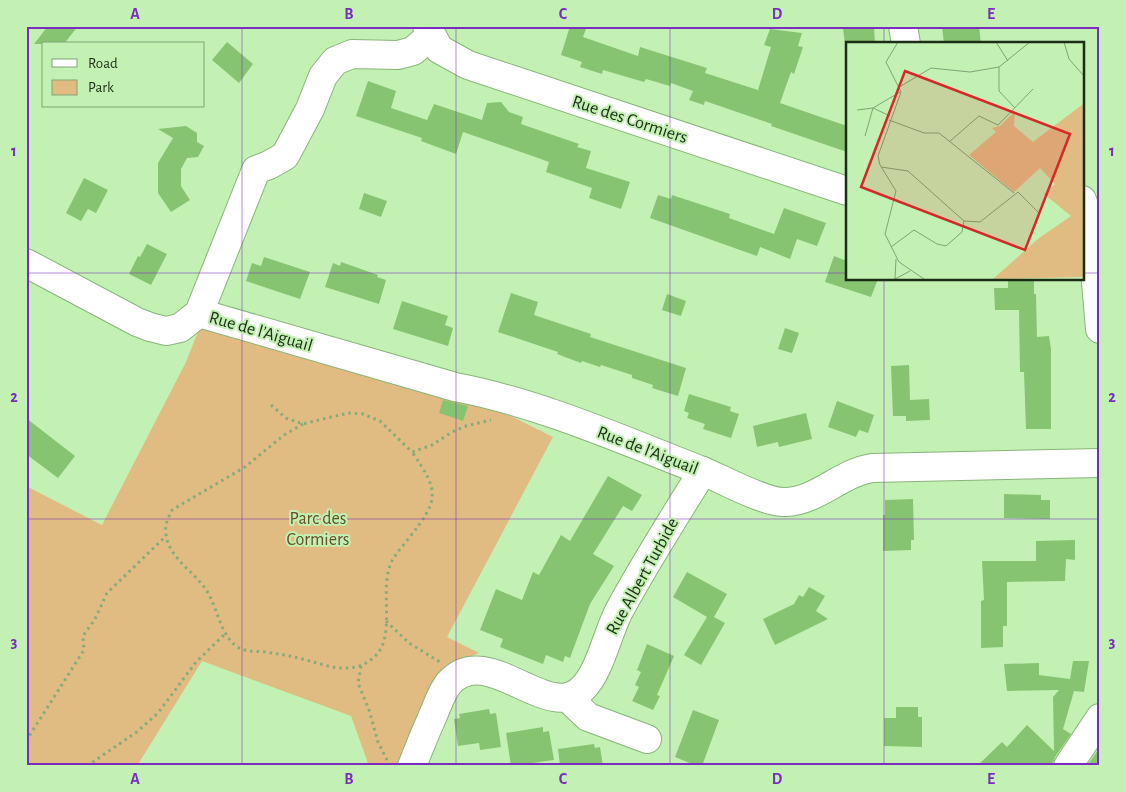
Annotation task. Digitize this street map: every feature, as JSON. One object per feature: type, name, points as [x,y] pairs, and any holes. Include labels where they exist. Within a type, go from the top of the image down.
[{"type":"street","points":[[903,26],[906,42]]},
{"type":"street","points":[[26,262],[137,322],[166,331],[180,328],[199,313],[256,170],[285,156],[310,109],[323,76],[335,61],[352,54],[398,55],[413,51],[429,31]]},
{"type":"street","name":"Rue des Cormiers","points":[[429,31],[439,48],[468,65],[846,191]]},
{"type":"street","points":[[1084,205],[1091,224],[1100,329]]},
{"type":"street","name":"Rue de l’Aiguail","points":[[199,313],[455,387],[494,394],[598,430],[703,471],[769,500],[796,502],[812,496],[858,470],[872,468],[1100,463]]},
{"type":"street","name":"Rue Albert Turbide","points":[[568,698],[581,691],[589,681],[596,669],[608,636],[620,611],[703,471]]},
{"type":"street","points":[[412,766],[449,683],[461,674],[472,670],[500,675],[542,693],[554,697],[568,698],[588,718],[647,739]]},
{"type":"street","points":[[1068,766],[1100,718]]},
{"type":"path","points":[[272,405],[286,418],[303,424]]},
{"type":"path","points":[[363,414],[380,421],[412,452],[428,475],[432,493],[431,508],[393,558],[389,568],[385,586],[386,620],[383,645],[375,657],[361,666],[342,668],[295,657],[245,650],[236,646],[225,634],[208,592],[196,577],[184,567],[173,552],[166,536],[166,521],[172,510],[245,467],[284,435],[303,424],[335,416],[363,414]]},
{"type":"path","points":[[412,452],[432,445],[452,432],[466,426],[494,420]]},
{"type":"path","points":[[26,741],[84,650],[83,636],[95,619],[107,593],[166,536]]},
{"type":"path","points":[[386,620],[409,643],[461,674]]},
{"type":"path","points":[[87,766],[138,731],[158,713],[196,662],[225,634]]},
{"type":"path","points":[[361,666],[358,682],[369,710],[378,742],[389,766]]},
{"type":"green space","name":"Parc des Cormiers","points":[[201,324],[495,408],[553,437],[447,637],[479,653],[455,663],[400,766],[369,766],[351,716],[202,661],[137,766],[26,766],[26,486],[102,525],[186,362]]},
{"type":"building","points":[[48,26],[78,26],[66,42],[34,44]]},
{"type":"building","points":[[570,26],[587,26],[583,37],[638,56],[640,47],[707,68],[705,73],[758,90],[771,47],[764,45],[770,29],[802,33],[798,46],[803,47],[794,74],[791,72],[780,103],[846,126],[846,152],[705,101],[704,105],[689,100],[693,91],[671,83],[670,86],[646,79],[644,82],[603,70],[602,74],[580,67],[582,62],[561,55]]},
{"type":"building","points":[[874,26],[875,42],[846,42],[845,44],[843,29]]},
{"type":"building","points":[[942,26],[979,26],[981,42],[944,42]]},
{"type":"building","points":[[227,42],[253,64],[239,83],[212,60]]},
{"type":"building","points":[[368,81],[396,91],[391,108],[427,120],[434,104],[482,120],[487,103],[501,102],[509,112],[523,117],[521,124],[579,144],[577,147],[591,151],[586,168],[630,182],[621,209],[589,198],[592,188],[546,172],[549,162],[538,158],[463,132],[456,154],[421,141],[422,138],[356,116]]},
{"type":"building","points":[[186,126],[197,133],[197,142],[204,146],[198,157],[187,158],[181,169],[181,186],[190,200],[171,212],[158,193],[158,163],[173,138],[158,129]]},
{"type":"building","points":[[84,178],[108,190],[96,213],[88,209],[81,221],[66,213]]},
{"type":"building","points":[[364,193],[387,201],[381,217],[359,209]]},
{"type":"building","points":[[658,195],[671,199],[672,195],[730,214],[729,218],[774,234],[784,208],[826,223],[817,246],[797,239],[790,259],[760,247],[757,256],[650,218]]},
{"type":"building","points":[[147,244],[167,254],[151,285],[129,274],[138,256],[140,257]]},
{"type":"building","points":[[834,256],[846,261],[846,280],[878,280],[871,297],[825,282]]},
{"type":"building","points":[[264,257],[310,272],[300,299],[246,281],[252,263],[261,266]]},
{"type":"building","points":[[341,262],[378,275],[377,277],[386,280],[379,304],[325,287],[333,263],[340,266]]},
{"type":"building","points":[[1008,280],[1034,280],[1037,337],[1049,336],[1051,349],[1051,429],[1026,429],[1024,372],[1020,372],[1019,310],[995,310],[994,288],[1008,288]]},
{"type":"building","points":[[511,293],[538,302],[534,315],[591,334],[590,337],[686,368],[678,396],[652,388],[653,385],[632,378],[632,375],[601,365],[600,367],[582,361],[581,363],[557,354],[558,352],[498,332]]},
{"type":"building","points":[[667,294],[686,301],[681,316],[662,310]]},
{"type":"building","points":[[402,301],[448,316],[445,325],[453,328],[448,346],[393,329]]},
{"type":"building","points":[[785,328],[799,333],[792,353],[778,349]]},
{"type":"building","points":[[909,365],[910,400],[929,399],[930,420],[906,421],[906,416],[893,416],[891,366]]},
{"type":"building","points":[[689,394],[731,407],[730,411],[739,414],[731,438],[703,429],[705,424],[687,418],[689,413],[684,411]]},
{"type":"building","points":[[443,400],[468,406],[463,421],[439,413]]},
{"type":"building","points":[[837,401],[874,415],[868,433],[859,430],[856,437],[828,427]]},
{"type":"building","points":[[806,413],[812,439],[779,447],[778,442],[757,447],[753,426]]},
{"type":"building","points":[[26,418],[75,456],[58,478],[26,454]]},
{"type":"building","points":[[608,476],[642,495],[632,511],[623,506],[593,554],[614,566],[590,604],[570,658],[565,656],[563,662],[546,655],[543,664],[500,647],[503,639],[480,630],[496,589],[522,600],[533,572],[539,575],[561,535],[570,541]]},
{"type":"building","points":[[1004,494],[1041,495],[1041,500],[1050,500],[1050,519],[1004,518]]},
{"type":"building","points":[[913,499],[914,540],[911,540],[911,550],[883,551],[885,500]]},
{"type":"building","points":[[1075,540],[1075,560],[1066,559],[1065,581],[1007,582],[1007,626],[1003,626],[1003,647],[981,648],[981,601],[984,600],[982,561],[1036,561],[1036,541]]},
{"type":"building","points":[[687,572],[727,594],[714,617],[725,623],[701,665],[684,655],[707,617],[673,597]]},
{"type":"building","points":[[809,587],[825,596],[816,611],[828,619],[775,645],[763,619],[794,604],[799,595],[803,597]]},
{"type":"building","points":[[647,644],[674,656],[657,695],[660,696],[653,710],[632,701],[639,687],[635,685],[641,672],[637,670]]},
{"type":"building","points":[[1073,661],[1089,661],[1084,692],[1074,691],[1063,729],[1071,734],[1055,757],[1052,766],[977,766],[1002,742],[1007,747],[1027,725],[1054,751],[1053,697],[1059,690],[1007,691],[1004,664],[1039,663],[1039,675],[1070,679]]},
{"type":"building","points":[[896,707],[918,707],[918,717],[922,717],[922,747],[884,746],[884,718],[896,718]]},
{"type":"building","points":[[489,709],[490,714],[496,713],[501,747],[480,750],[479,743],[458,746],[454,719],[460,718],[459,714]]},
{"type":"building","points":[[693,710],[719,720],[702,766],[697,766],[675,757]]},
{"type":"building","points":[[543,727],[543,732],[549,731],[554,760],[511,766],[506,733]]},
{"type":"building","points":[[594,744],[595,748],[600,747],[603,766],[560,766],[558,749]]},
{"type":"building","points":[[1098,750],[1100,751],[1100,766],[1087,766]]}]
